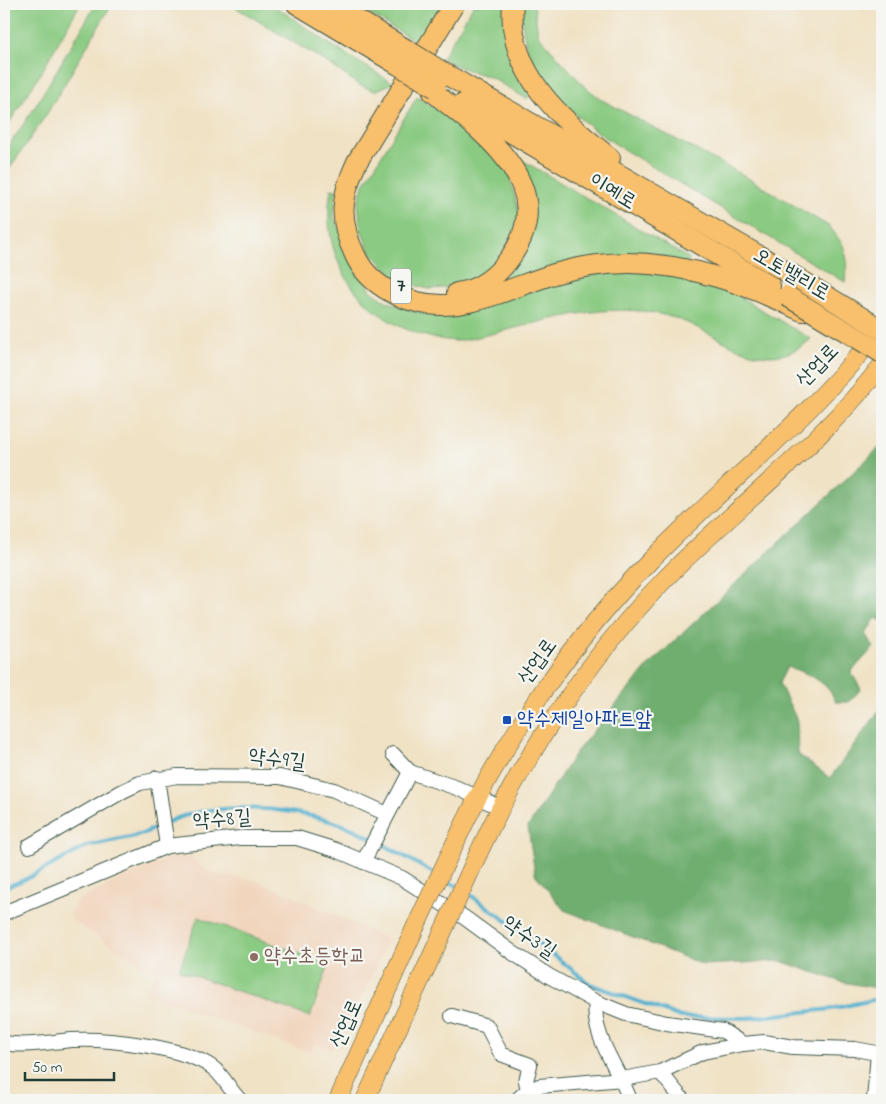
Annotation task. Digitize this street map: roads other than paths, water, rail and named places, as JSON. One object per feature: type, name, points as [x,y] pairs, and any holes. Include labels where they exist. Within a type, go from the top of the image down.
[{"type":"highway","points":[[297,4],[402,57]]},
{"type":"highway","points":[[331,4],[438,84]]},
{"type":"highway","points":[[454,4],[357,162],[343,198],[343,220],[348,241],[356,259],[371,278],[404,299],[422,305],[443,306],[467,303],[554,274],[579,268],[605,264],[655,264],[706,273],[785,299]]},
{"type":"highway","name":"7","points":[[438,84],[470,122],[514,167],[522,184],[526,200],[526,218],[523,233],[505,265],[495,276],[480,286],[464,292],[424,294],[406,289],[389,280],[375,267],[358,240],[354,222],[354,202],[358,184],[366,166],[466,4]]},
{"type":"highway","points":[[513,4],[511,20],[515,46],[530,76],[558,114],[629,173],[699,222]]},
{"type":"highway","name":"이예로","points":[[438,84],[785,299]]},
{"type":"highway","name":"이예로","points":[[438,84],[699,222]]},
{"type":"highway","name":"오토밸리로","points":[[699,222],[799,279],[882,330]]},
{"type":"highway","name":"오토밸리로","points":[[785,299],[860,339],[882,353]]},
{"type":"main road","name":"산업로","points":[[338,1100],[477,796],[531,710],[584,637],[648,563],[821,396],[854,362],[882,326]]},
{"type":"main road","points":[[365,1100],[499,807],[550,723],[603,652],[666,579],[840,413],[882,366]]},
{"type":"street","points":[[393,754],[410,772],[477,796],[499,807]]},
{"type":"street","points":[[365,858],[410,772]]},
{"type":"street","name":"약수9길","points":[[29,846],[123,791],[157,778],[200,775],[280,777],[334,790],[384,820]]},
{"type":"street","points":[[157,778],[167,846]]},
{"type":"street","name":"약수8길","points":[[4,913],[167,846],[194,842],[281,837],[315,843],[365,858],[443,903]]},
{"type":"street","name":"약수3길","points":[[443,903],[513,953],[596,1002],[626,1014],[723,1031],[743,1044]]},
{"type":"street","points":[[596,1002],[594,1015],[600,1036],[623,1079],[630,1100]]},
{"type":"street","points":[[452,1016],[487,1026],[501,1054],[530,1065],[526,1081],[528,1090]]},
{"type":"street","points":[[4,1043],[43,1044],[88,1040],[131,1044],[177,1053],[215,1069],[240,1100]]},
{"type":"street","points":[[518,1100],[528,1090],[539,1086],[623,1079],[660,1072],[703,1052],[764,1042],[793,1047],[855,1049],[880,1054],[874,1100]]},
{"type":"street","points":[[660,1072],[683,1100]]},
{"type":"waterway","points":[[166,823],[205,811],[227,809],[249,808],[294,813],[346,826],[435,874]]},
{"type":"waterway","points":[[4,888],[28,878],[87,846],[140,835],[160,826]]},
{"type":"waterway","points":[[444,879],[457,886]]},
{"type":"waterway","points":[[465,891],[546,949],[590,984],[681,1017],[749,1018],[831,1009],[882,998]]},
{"type":"place","name":"약수제일아파트앞","points":[[507,720]]},
{"type":"place","name":"약수초등학교","points":[[254,957]]}]
